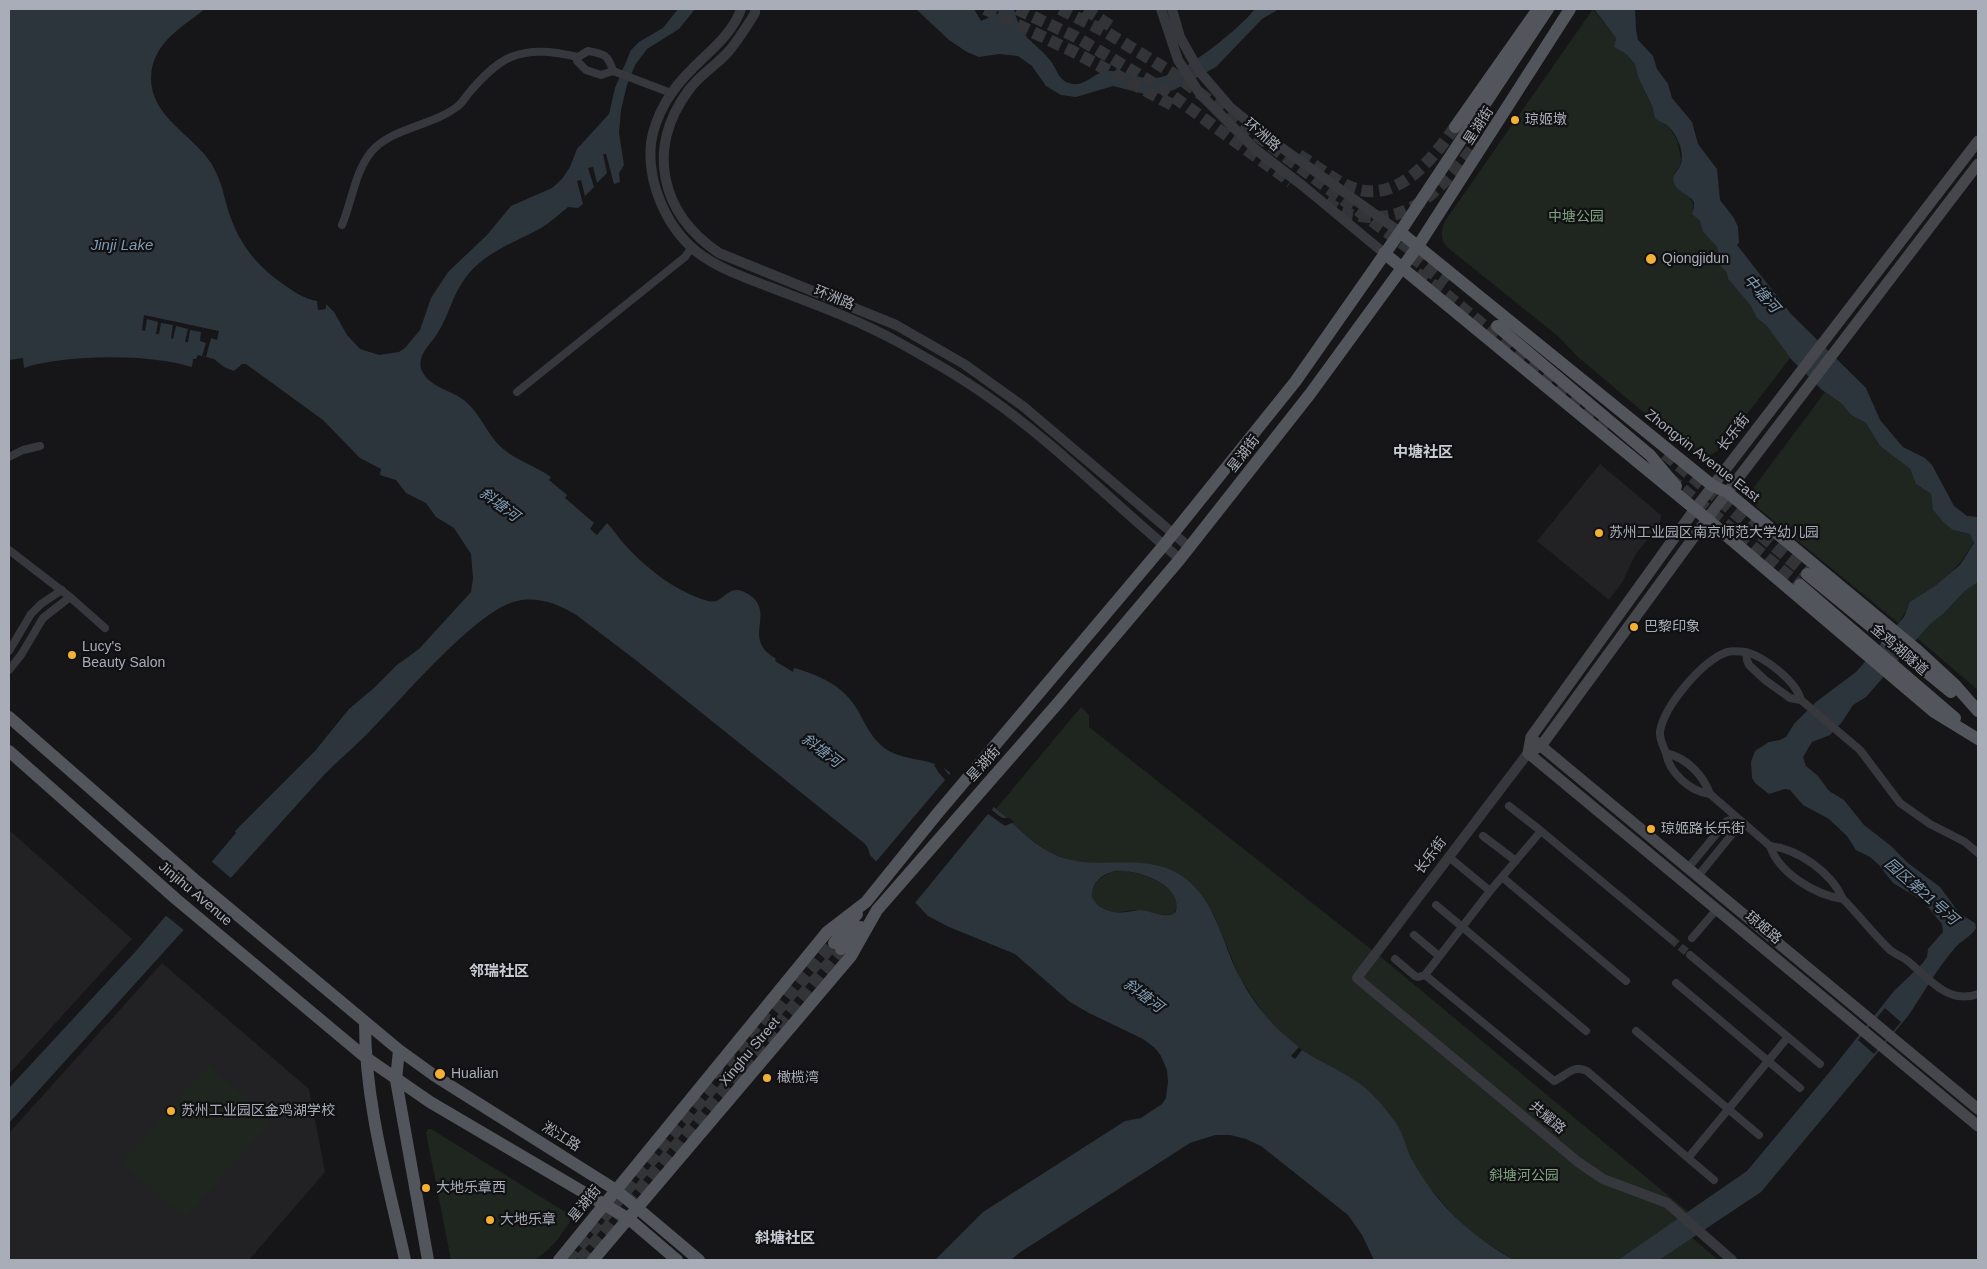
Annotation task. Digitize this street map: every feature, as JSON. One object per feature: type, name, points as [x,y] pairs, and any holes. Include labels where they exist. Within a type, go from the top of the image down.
[{"type":"main road","points":[[1455,127],[1538,9]]},
{"type":"main road","name":"星湖街","points":[[888,874],[1164,545],[1295,382],[1400,232],[1548,9]]},
{"type":"main road","name":"星湖街","points":[[899,886],[1058,703],[1180,558],[1310,394],[1418,246],[1570,9]]},
{"type":"main road","points":[[1477,143],[1524,68],[1570,9]]},
{"type":"main road","name":"长乐街","points":[[1528,753],[1531,737],[1695,509],[1978,141]]},
{"type":"main road","name":"长乐街","points":[[1528,753],[1541,746],[1727,492],[1978,164]]},
{"type":"main road","name":"Zhongxin Avenue East","points":[[1400,232],[1713,486],[1727,492],[1916,650],[1955,685],[1978,713]]},
{"type":"main road","points":[[1384,253],[1707,519],[1892,678],[1934,712],[1978,739]]},
{"type":"main road","points":[[1497,326],[1650,455],[1695,509]]},
{"type":"main road","name":"金鸡湖隧道","points":[[1978,713],[1803,579],[1978,739]]},
{"type":"main road","name":"Jinjihu Avenue","points":[[9,717],[194,879],[399,1050]]},
{"type":"main road","name":"琼姬路","points":[[1531,737],[1978,1109]]},
{"type":"main road","name":"Jinjihu Avenue","points":[[9,751],[176,899],[365,1057],[396,1080]]},
{"type":"main road","name":"琼姬路","points":[[1528,753],[1978,1126]]},
{"type":"main road","name":"Xinghu Street","points":[[888,874],[866,902],[838,946],[877,910],[899,886]]},
{"type":"main road","name":"Xinghu Street","points":[[616,1190],[826,932],[866,902]]},
{"type":"main road","name":"Xinghu Street","points":[[638,1208],[850,956],[877,910]]},
{"type":"main road","points":[[365,1023],[365,1057],[372,1108],[405,1260]]},
{"type":"main road","points":[[399,1050],[396,1080],[428,1260]]},
{"type":"main road","name":"淞江路","points":[[399,1050],[436,1076],[616,1190],[699,1260]]},
{"type":"main road","points":[[396,1080],[629,1219],[677,1260]]},
{"type":"main road","name":"星湖街","points":[[558,1260],[616,1190]]},
{"type":"main road","points":[[593,1260],[638,1208]]},
{"type":"street","name":"环洲路","points":[[741,9],[739,17],[718,45],[682,79],[671,93],[659,116],[651,143],[651,165],[657,194],[666,215],[692,247],[711,261],[744,277],[890,337],[959,377],[1023,423],[1180,558]]},
{"type":"street","name":"环洲路","points":[[755,9],[755,13],[729,51],[689,89],[674,113],[665,140],[663,161],[666,184],[676,209],[684,221],[705,243],[718,253],[896,326],[964,364],[1024,407],[1189,547]]},
{"type":"street","name":"环洲路","points":[[1161,9],[1178,60],[1200,94],[1254,149],[1303,186],[1384,253]]},
{"type":"street","name":"环洲路","points":[[1172,9],[1180,37],[1190,55],[1210,86],[1230,107],[1268,138],[1400,232]]},
{"type":"street","points":[[342,225],[364,163],[380,144],[398,133],[436,119],[458,106],[486,76],[510,58],[538,51],[551,51],[578,57],[588,51],[606,56],[615,71]]},
{"type":"street","points":[[578,57],[577,61],[586,70],[601,75],[615,71],[671,93]]},
{"type":"street","points":[[517,392],[685,257],[692,247]]},
{"type":"street","points":[[9,457],[23,450],[40,446]]},
{"type":"street","points":[[9,550],[62,590],[106,628]]},
{"type":"street","points":[[9,651],[31,614],[41,604],[62,590]]},
{"type":"street","points":[[9,670],[43,618],[70,597]]},
{"type":"street","points":[[1710,794],[1701,793],[1685,783],[1672,767],[1661,743],[1661,728],[1676,699],[1692,678],[1710,662],[1728,652],[1746,652],[1762,658],[1772,666],[1800,694],[1804,702],[1860,750],[1900,803],[1930,824],[1965,842],[1978,853]]},
{"type":"street","points":[[1746,652],[1747,660],[1765,680],[1790,698],[1804,702]]},
{"type":"street","name":"长乐街","points":[[1357,978],[1528,753]]},
{"type":"street","points":[[1666,753],[1675,755],[1693,767],[1706,784],[1710,794],[1770,846],[1773,856],[1780,864],[1805,884],[1832,897],[1843,899]]},
{"type":"street","points":[[1508,806],[1671,939]]},
{"type":"street","points":[[1688,868],[1727,820],[1738,819]]},
{"type":"street","points":[[1698,876],[1737,828],[1738,819]]},
{"type":"street","points":[[1395,959],[1415,976],[1421,977],[1425,975],[1502,876],[1541,831]]},
{"type":"street","points":[[1483,836],[1516,861]]},
{"type":"street","points":[[1770,846],[1780,847],[1792,852],[1817,868],[1838,887],[1843,899],[1885,945],[1938,988],[1954,996],[1978,994]]},
{"type":"street","points":[[1449,857],[1490,891]]},
{"type":"street","points":[[1502,876],[1626,981]]},
{"type":"street","points":[[1436,905],[1586,1031]]},
{"type":"street","points":[[1692,938],[1717,909]]},
{"type":"street","points":[[1414,935],[1439,956]]},
{"type":"street","points":[[1690,955],[1820,1064]]},
{"type":"street","points":[[1425,975],[1554,1081],[1573,1069],[1581,1068],[1587,1071],[1714,1180]]},
{"type":"street","name":"共耀路","points":[[1357,978],[1578,1162],[1603,1178],[1667,1204],[1732,1260]]},
{"type":"street","points":[[1676,983],[1800,1088]]},
{"type":"street","points":[[1636,1031],[1759,1135]]},
{"type":"street","points":[[1688,1158],[1788,1037]]},
{"type":"shaded area","name":"苏州工业园区南京师范大学幼儿园","points":[[1600,464],[1661,515],[1660,524],[1635,555],[1623,581],[1609,600],[1537,541]]},
{"type":"shaded area","points":[[9,830],[132,939],[9,1074]]},
{"type":"shaded area","name":"苏州工业园区金鸡湖学校","points":[[162,963],[309,1089],[325,1172],[249,1260],[9,1260],[9,1133]]},
{"type":"green space","name":"中塘公园","points":[[1593,9],[1616,38],[1614,47],[1626,54],[1635,64],[1638,77],[1658,120],[1669,127],[1677,140],[1681,159],[1680,166],[1674,173],[1673,181],[1691,200],[1694,209],[1692,214],[1700,221],[1703,232],[1717,247],[1719,263],[1727,273],[1728,279],[1751,306],[1761,322],[1768,326],[1790,358],[1721,448],[1708,456],[1693,454],[1578,357],[1559,337],[1447,247],[1442,238],[1445,221]]},
{"type":"green space","points":[[1825,392],[1841,403],[1851,415],[1866,423],[1880,446],[1910,469],[1916,484],[1931,494],[1933,510],[1943,522],[1956,531],[1970,534],[1973,539],[1962,560],[1947,576],[1911,602],[1898,623],[1758,508],[1752,498],[1754,487]]},
{"type":"green space","points":[[1978,582],[1978,690],[1917,638],[1934,619],[1944,613],[1965,591]]},
{"type":"green space","name":"斜塘河公园","points":[[1081,707],[1089,715],[1089,727],[1382,958],[1688,1212],[1674,1222],[1718,1260],[1637,1260],[1630,1252],[1618,1260],[1514,1260],[1480,1239],[1462,1225],[1427,1185],[1413,1162],[1396,1124],[1373,1095],[1356,1081],[1302,1050],[1285,1037],[1265,1016],[1240,978],[1214,915],[1157,865],[1123,863],[1125,871],[1152,879],[1169,889],[1177,904],[1175,913],[1166,915],[1141,910],[1116,912],[1107,910],[1098,905],[1093,899],[1094,886],[1105,875],[1122,870],[1097,863],[1075,862],[1048,852],[996,809]]},
{"type":"green space","points":[[208,1065],[271,1121],[185,1218],[122,1163]]},
{"type":"green space","points":[[428,1129],[431,1129],[567,1213],[570,1217],[570,1222],[549,1249],[535,1260],[451,1260],[426,1133]]},
{"type":"water","points":[[9,9],[205,9],[169,37],[156,55],[151,78],[153,92],[158,104],[211,163],[220,183],[234,227],[258,263],[274,277],[303,297],[317,301],[318,310],[326,309],[326,304],[334,312],[347,335],[360,349],[379,355],[399,352],[405,348],[420,330],[431,298],[448,272],[487,235],[511,206],[552,188],[562,179],[570,167],[577,149],[609,114],[615,88],[631,50],[639,42],[663,28],[678,9],[695,9],[679,29],[647,49],[635,65],[627,85],[621,110],[619,133],[624,165],[619,173],[620,182],[614,184],[606,154],[603,154],[607,173],[597,183],[593,167],[588,168],[594,187],[585,196],[581,180],[577,181],[583,204],[578,208],[568,207],[545,226],[491,254],[474,268],[461,284],[441,327],[422,356],[422,371],[430,381],[460,397],[471,406],[492,437],[502,448],[551,477],[549,480],[567,495],[565,498],[594,523],[590,529],[597,535],[607,523],[626,546],[653,572],[674,586],[696,597],[714,601],[719,600],[731,591],[737,590],[751,596],[757,602],[759,608],[760,640],[765,650],[776,659],[775,661],[793,672],[794,668],[821,678],[845,693],[857,709],[871,734],[883,747],[897,755],[929,762],[944,768],[987,801],[1042,848],[1058,856],[1074,861],[1091,863],[1140,863],[1156,865],[1171,870],[1186,879],[1195,887],[1209,906],[1244,986],[1268,1019],[1299,1047],[1291,1056],[1295,1059],[1302,1050],[1366,1088],[1396,1124],[1423,1179],[1445,1206],[1457,1219],[1484,1241],[1514,1260],[1374,1260],[1362,1235],[1348,1215],[1261,1146],[1246,1139],[1230,1135],[1215,1135],[1190,1143],[1011,1260],[935,1260],[983,1212],[1125,1121],[1141,1118],[1162,1104],[1166,1098],[1168,1082],[1167,1070],[1161,1056],[1155,1048],[1143,1039],[1070,1002],[1015,954],[949,927],[928,916],[870,855],[864,843],[637,661],[575,614],[555,604],[540,600],[517,601],[500,608],[481,621],[440,657],[364,737],[323,776],[9,1123],[9,1088],[136,951],[236,833],[235,831],[315,751],[349,709],[397,665],[419,649],[471,592],[473,578],[471,554],[454,528],[436,517],[426,503],[406,493],[396,480],[380,475],[381,469],[360,458],[323,420],[246,364],[242,364],[234,371],[224,367],[214,359],[198,355],[196,359],[193,359],[192,367],[154,360],[108,357],[62,360],[24,368],[23,358],[9,360]],"holes":[[[1124,871],[1156,880],[1165,886],[1176,902],[1176,912],[1168,915],[1141,910],[1116,912],[1106,910],[1098,905],[1092,897],[1095,883],[1110,872]]]},
{"type":"water","points":[[916,9],[974,9],[981,21],[999,13],[997,9],[1014,9],[1024,34],[1050,60],[1061,78],[1068,83],[1078,84],[1108,71],[1150,78],[1167,75],[1195,61],[1224,39],[1255,9],[1279,9],[1262,19],[1216,67],[1174,90],[1148,95],[1113,86],[1076,97],[1061,95],[1046,86],[1032,66],[1018,56],[999,54],[979,57],[967,52],[949,40]]},
{"type":"water","points":[[1594,9],[1635,9],[1638,40],[1653,56],[1657,69],[1668,84],[1672,98],[1692,122],[1698,144],[1717,169],[1720,200],[1734,218],[1738,227],[1739,242],[1737,245],[1791,314],[1866,388],[1880,420],[1903,447],[1925,458],[1932,465],[1954,506],[1967,516],[1978,517],[1978,582],[1965,591],[1944,613],[1930,624],[1866,697],[1853,705],[1842,722],[1830,735],[1812,742],[1803,757],[1806,766],[1818,776],[1829,791],[1844,800],[1864,825],[1891,846],[1908,863],[1940,887],[1960,914],[1975,923],[1976,928],[1947,957],[1908,1016],[1761,1192],[1659,1260],[1618,1260],[1747,1171],[1894,991],[1922,964],[1927,957],[1928,949],[1943,932],[1942,924],[1923,901],[1893,883],[1879,865],[1870,857],[1856,850],[1847,836],[1829,819],[1803,805],[1790,790],[1785,789],[1769,794],[1755,783],[1752,778],[1751,762],[1755,751],[1769,742],[1786,737],[1794,724],[1816,702],[1856,672],[1904,617],[1910,602],[1935,586],[1960,565],[1974,543],[1970,534],[1953,530],[1943,522],[1933,510],[1931,494],[1916,484],[1910,469],[1880,446],[1866,423],[1851,415],[1841,403],[1822,390],[1790,358],[1768,327],[1757,318],[1751,306],[1728,279],[1727,273],[1720,265],[1717,247],[1703,232],[1700,221],[1692,214],[1694,202],[1678,189],[1674,183],[1674,176],[1682,161],[1681,150],[1675,134],[1668,126],[1655,118],[1652,106],[1638,77],[1635,64],[1626,54],[1614,47],[1616,38]]},
{"type":"pier","points":[[144,315],[219,331],[217,340],[211,338],[206,357],[202,356],[206,343],[200,341],[201,332],[190,330],[188,342],[185,342],[188,329],[176,326],[173,339],[171,338],[173,325],[161,323],[159,334],[156,334],[158,322],[147,319],[145,331],[142,330]]},
{"type":"pier","points":[[940,763],[949,775],[952,771],[995,805],[992,810],[998,815],[1003,818],[1010,818],[1014,822],[1005,826],[988,814],[915,903],[900,891],[874,864],[945,780],[934,765]]},
{"type":"pier","points":[[210,860],[232,879],[185,931],[164,914]]},
{"type":"pier","points":[[1885,1008],[1901,1022],[1874,1054],[1858,1040]]},
{"type":"tunnel","points":[[985,9],[1074,52],[1174,106]]},
{"type":"tunnel","points":[[1017,9],[1076,37],[1163,89],[1291,182]]},
{"type":"tunnel","points":[[1060,9],[1106,32],[1171,72],[1422,258]]},
{"type":"tunnel","points":[[1085,9],[1115,29]]},
{"type":"tunnel","points":[[1299,155],[1348,186],[1365,191],[1381,190],[1396,186],[1423,166],[1435,154],[1455,127]]},
{"type":"tunnel","points":[[1326,202],[1351,215],[1380,217],[1398,214],[1414,207],[1428,197],[1454,171],[1477,143]]},
{"type":"tunnel","points":[[1411,256],[1446,284]]},
{"type":"tunnel","points":[[1417,273],[1442,291],[1609,429]]},
{"type":"tunnel","points":[[1665,454],[1807,574]]},
{"type":"tunnel","points":[[1669,478],[1800,585]]},
{"type":"tunnel","points":[[1671,939],[1690,955]]},
{"type":"tunnel","points":[[568,1260],[834,943]]},
{"type":"tunnel","points":[[580,1260],[841,949]]},
{"type":"place","name":"琼姬墩","points":[[1515,120]]},
{"type":"place","name":"Qiongjidun","points":[[1651,259]]},
{"type":"place","name":"苏州工业园区南京师范大学幼儿园","points":[[1599,533]]},
{"type":"place","name":"巴黎印象","points":[[1634,627]]},
{"type":"place","name":"Lucy's Beauty Salon","points":[[72,655]]},
{"type":"place","name":"琼姬路长乐街","points":[[1651,829]]},
{"type":"place","name":"Hualian","points":[[440,1074]]},
{"type":"place","name":"橄榄湾","points":[[767,1078]]},
{"type":"place","name":"苏州工业园区金鸡湖学校","points":[[171,1111]]},
{"type":"place","name":"大地乐章西","points":[[426,1188]]},
{"type":"place","name":"大地乐章","points":[[490,1220]]},
{"type":"district","name":"中塘社区","points":[[1423,453]]},
{"type":"district","name":"邻瑞社区","points":[[499,972]]},
{"type":"district","name":"斜塘社区","points":[[785,1239]]},
{"type":"water label","name":"Jinji Lake","points":[[122,246]]},
{"type":"water label","name":"中塘河","points":[[1761,294]]},
{"type":"water label","name":"斜塘河","points":[[499,505]]},
{"type":"water label","name":"斜塘河","points":[[821,751]]},
{"type":"water label","name":"园区第21号河","points":[[1921,892]]},
{"type":"water label","name":"斜塘河","points":[[1143,996]]}]
